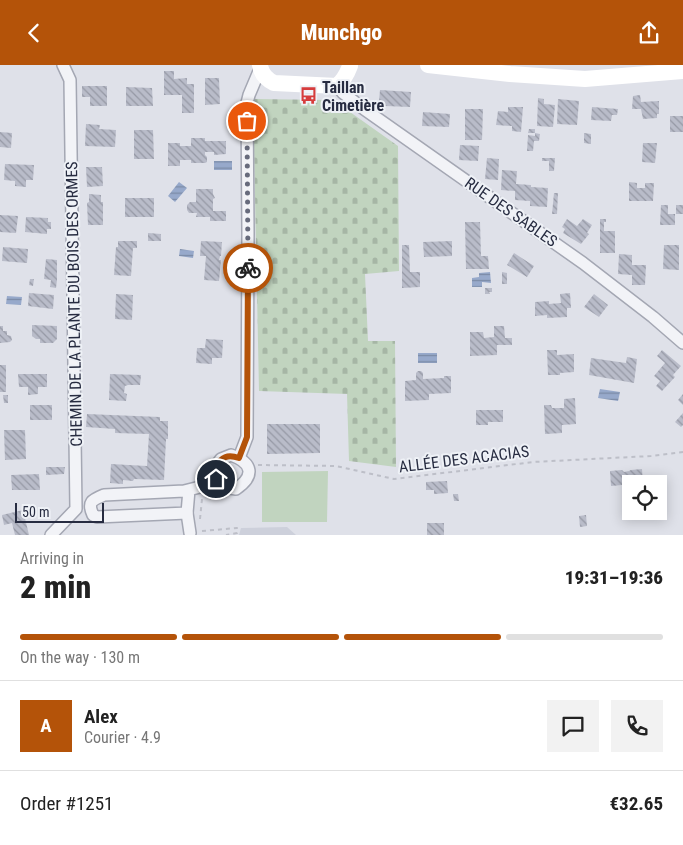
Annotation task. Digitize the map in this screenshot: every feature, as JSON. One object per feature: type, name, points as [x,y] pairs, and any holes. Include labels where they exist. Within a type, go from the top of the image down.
[{"type":"main road","points":[[260,67],[266,79],[274,83],[337,86],[344,80],[352,65]]},
{"type":"main road","points":[[428,65],[510,69],[585,79],[683,71]]},
{"type":"street","name":"CHEMIN DE LA PLANTE DU BOIS DES ORMES","points":[[51,535],[76,509],[70,80],[63,65]]},
{"type":"street","points":[[239,458],[247,437],[247,103],[260,67]]},
{"type":"street","name":"RUE DES SABLES","points":[[337,86],[364,109],[584,263],[683,343]]},
{"type":"street","points":[[231,455],[245,462],[248,468],[248,477],[236,489],[224,487],[216,479],[215,467],[221,459],[231,455]]},
{"type":"street","points":[[188,513],[97,517],[93,515],[90,505],[93,500],[104,495],[184,491],[216,479]]},
{"type":"street","points":[[195,488],[188,513],[195,532]]},
{"type":"path","name":"ALLÉE DES ACACIAS","points":[[248,468],[260,465],[336,466],[394,479],[533,462],[651,456],[683,452]]},
{"type":"path","points":[[195,488],[203,492],[200,521]]},
{"type":"path","points":[[195,532],[237,528],[237,533],[226,535]]},
{"type":"shaded area","points":[[287,527],[296,535],[239,535],[241,528]]},
{"type":"green space","points":[[253,99],[333,100],[398,146],[399,271],[365,274],[368,341],[395,341],[396,467],[349,461],[347,394],[259,391]]},
{"type":"green space","points":[[328,471],[327,522],[262,522],[262,472]]},
{"type":"water","points":[[214,161],[232,161],[232,170],[214,170]]},
{"type":"water","points":[[179,182],[187,188],[175,202],[168,196]]},
{"type":"water","points":[[180,249],[194,251],[193,258],[179,256]]},
{"type":"water","points":[[490,272],[491,283],[482,282],[482,287],[472,287],[472,278],[479,277],[479,273]]},
{"type":"water","points":[[7,296],[22,297],[21,305],[6,304]]},
{"type":"water","points":[[418,353],[437,353],[437,363],[418,363]]},
{"type":"water","points":[[600,389],[620,392],[618,401],[598,398]]},
{"type":"building","points":[[164,71],[174,71],[174,79],[187,78],[187,84],[194,84],[194,113],[182,113],[182,95],[164,95]]},
{"type":"building","points":[[205,78],[219,78],[220,104],[205,105]]},
{"type":"building","points":[[82,86],[107,86],[107,106],[90,106],[90,97],[82,97]]},
{"type":"building","points":[[126,87],[152,88],[153,106],[126,106]]},
{"type":"building","points":[[380,90],[411,92],[410,107],[385,106],[385,102],[379,101]]},
{"type":"building","points":[[640,95],[641,102],[659,101],[659,114],[657,114],[657,118],[643,119],[641,109],[632,109],[633,96]]},
{"type":"building","points":[[538,98],[544,99],[544,104],[555,105],[553,127],[537,126]]},
{"type":"building","points":[[558,99],[579,101],[577,125],[557,124]]},
{"type":"building","points":[[508,107],[523,107],[521,132],[512,131],[512,126],[496,125],[498,111],[508,112]]},
{"type":"building","points":[[592,107],[618,109],[617,115],[612,115],[611,121],[591,120]]},
{"type":"building","points":[[465,109],[483,109],[482,140],[465,140]]},
{"type":"building","points":[[423,112],[450,114],[449,127],[422,126]]},
{"type":"building","points":[[670,116],[683,116],[683,132],[670,132]]},
{"type":"building","points":[[86,124],[100,125],[99,129],[116,130],[115,147],[85,146]]},
{"type":"building","points":[[529,129],[535,129],[535,133],[528,133]]},
{"type":"building","points":[[134,130],[153,130],[154,159],[134,159]]},
{"type":"building","points":[[0,132],[12,133],[11,148],[0,147]]},
{"type":"building","points":[[535,133],[540,134],[539,141],[534,141],[533,151],[527,151],[528,135],[535,136]]},
{"type":"building","points":[[584,133],[591,134],[591,144],[584,143]]},
{"type":"building","points":[[191,138],[205,138],[205,141],[226,141],[226,154],[214,155],[214,152],[205,152],[207,162],[205,163],[191,163],[191,160],[180,160],[180,166],[168,166],[168,143],[180,143],[180,146],[191,146]]},
{"type":"building","points":[[643,143],[657,143],[655,163],[642,162]]},
{"type":"building","points":[[460,145],[479,146],[478,161],[459,160]]},
{"type":"building","points":[[487,158],[499,159],[498,180],[485,179]]},
{"type":"building","points":[[542,158],[555,158],[554,171],[549,171],[549,161],[542,161]]},
{"type":"building","points":[[5,164],[34,165],[33,180],[26,180],[26,187],[15,186],[15,181],[4,180]]},
{"type":"building","points":[[86,167],[102,167],[103,186],[87,187]]},
{"type":"building","points":[[502,170],[517,171],[516,184],[548,188],[547,207],[530,206],[530,201],[515,200],[515,191],[501,190]]},
{"type":"building","points":[[629,182],[637,183],[637,188],[645,188],[645,183],[654,183],[653,201],[629,201]]},
{"type":"building","points":[[196,189],[213,189],[215,198],[213,199],[213,211],[226,211],[226,221],[210,221],[210,217],[196,217],[197,213],[189,213],[187,205],[190,202],[196,202]]},
{"type":"building","points":[[554,193],[558,193],[557,214],[552,214]]},
{"type":"building","points":[[89,194],[101,195],[101,202],[103,202],[103,225],[88,225],[87,203],[89,202]]},
{"type":"building","points":[[125,198],[154,198],[154,217],[125,217]]},
{"type":"building","points":[[661,205],[668,205],[668,214],[675,214],[675,225],[660,225]]},
{"type":"building","points":[[676,205],[683,205],[683,214],[676,214]]},
{"type":"building","points":[[0,215],[18,216],[16,233],[0,232]]},
{"type":"building","points":[[26,217],[48,218],[48,222],[51,222],[51,229],[47,229],[47,234],[25,232]]},
{"type":"building","points":[[567,219],[577,226],[583,219],[592,225],[587,233],[589,234],[581,244],[563,233],[565,229],[562,227]]},
{"type":"building","points":[[600,219],[606,219],[604,231],[615,231],[615,253],[600,253]]},
{"type":"building","points":[[465,222],[480,222],[481,256],[488,256],[489,269],[466,269]]},
{"type":"building","points":[[148,233],[161,234],[161,241],[148,241]]},
{"type":"building","points":[[118,241],[137,241],[137,248],[133,248],[131,276],[114,275]]},
{"type":"building","points":[[201,241],[222,242],[219,260],[221,260],[219,281],[204,280],[206,256],[200,256]]},
{"type":"building","points":[[452,241],[452,256],[424,257],[423,242]]},
{"type":"building","points":[[402,245],[409,245],[410,272],[420,272],[420,287],[402,288]]},
{"type":"building","points":[[664,245],[679,245],[679,270],[663,269]]},
{"type":"building","points":[[3,247],[28,249],[27,263],[2,261]]},
{"type":"building","points":[[514,253],[534,266],[527,277],[507,265]]},
{"type":"building","points":[[619,254],[632,255],[632,265],[646,265],[645,285],[632,285],[632,275],[618,274]]},
{"type":"building","points":[[46,259],[57,260],[56,288],[50,287],[51,280],[44,279]]},
{"type":"building","points":[[502,272],[507,273],[507,284],[502,284]]},
{"type":"building","points":[[30,279],[34,279],[33,286],[29,285]]},
{"type":"building","points":[[485,288],[492,288],[492,292],[485,294]]},
{"type":"building","points":[[29,293],[54,295],[53,309],[28,306]]},
{"type":"building","points":[[570,293],[571,308],[567,308],[567,317],[547,318],[547,315],[535,316],[535,302],[549,301],[549,304],[561,303],[560,294]]},
{"type":"building","points":[[116,294],[133,295],[132,320],[115,319]]},
{"type":"building","points":[[594,294],[608,305],[599,317],[584,307]]},
{"type":"building","points":[[32,325],[57,326],[57,339],[53,343],[40,343],[40,339],[32,336]]},
{"type":"building","points":[[0,326],[3,326],[3,331],[7,331],[7,335],[11,336],[12,340],[10,342],[0,343]]},
{"type":"building","points":[[494,326],[504,326],[505,338],[512,338],[512,345],[497,345],[497,355],[470,356],[470,332],[483,332],[484,338],[494,337]]},
{"type":"building","points":[[206,339],[223,340],[222,358],[212,358],[212,364],[196,363],[197,348],[205,348]]},
{"type":"building","points":[[547,350],[557,350],[557,355],[574,354],[574,372],[548,375]]},
{"type":"building","points":[[662,350],[681,366],[673,375],[675,377],[662,391],[656,386],[660,381],[654,376],[665,363],[657,356]]},
{"type":"building","points":[[627,357],[637,359],[634,383],[589,375],[591,358],[626,363]]},
{"type":"building","points":[[0,365],[6,365],[6,392],[0,392]]},
{"type":"building","points":[[418,371],[423,373],[423,379],[451,376],[451,393],[429,394],[429,400],[405,401],[405,381],[416,380],[416,373]]},
{"type":"building","points":[[18,374],[47,374],[47,387],[38,387],[38,394],[28,395],[28,387],[19,387]]},
{"type":"building","points":[[110,374],[141,375],[140,385],[125,386],[126,401],[109,400]]},
{"type":"building","points":[[683,394],[683,405],[678,400]]},
{"type":"building","points":[[3,395],[8,395],[8,403],[4,403]]},
{"type":"building","points":[[575,398],[576,424],[562,425],[562,433],[545,434],[544,405],[551,405],[552,408],[564,408],[564,399]]},
{"type":"building","points":[[30,405],[52,405],[52,420],[30,420]]},
{"type":"building","points":[[476,410],[503,410],[503,422],[488,422],[488,425],[476,425]]},
{"type":"building","points":[[683,413],[683,425],[681,427],[675,422]]},
{"type":"building","points":[[87,414],[160,417],[160,421],[168,421],[164,480],[134,479],[133,481],[123,480],[123,484],[110,483],[111,464],[147,466],[149,434],[115,433],[115,429],[86,427]]},
{"type":"building","points":[[267,424],[320,424],[320,453],[267,454]]},
{"type":"building","points":[[4,430],[25,430],[26,459],[5,460]]},
{"type":"building","points":[[46,467],[65,467],[64,474],[46,475]]},
{"type":"building","points":[[642,469],[642,475],[622,475],[622,485],[611,486],[610,471],[622,470],[624,472]]},
{"type":"building","points":[[39,474],[40,490],[12,490],[11,475]]},
{"type":"building","points":[[447,481],[448,493],[434,494],[434,490],[426,490],[426,482]]},
{"type":"building","points":[[453,494],[458,494],[459,501],[454,501]]},
{"type":"building","points":[[23,510],[29,535],[15,535],[12,523],[4,525],[2,515]]},
{"type":"building","points":[[586,515],[587,526],[580,527],[579,516]]},
{"type":"building","points":[[427,523],[444,523],[444,535],[427,535]]},
{"type":"way so far","points":[[247,121],[248,268]]},
{"type":"place","name":"Taillan Cimetière","points":[[308,96]]},
{"type":"route","points":[[216,479],[215,467],[221,459],[231,455],[239,458],[247,437],[248,268]]}]
